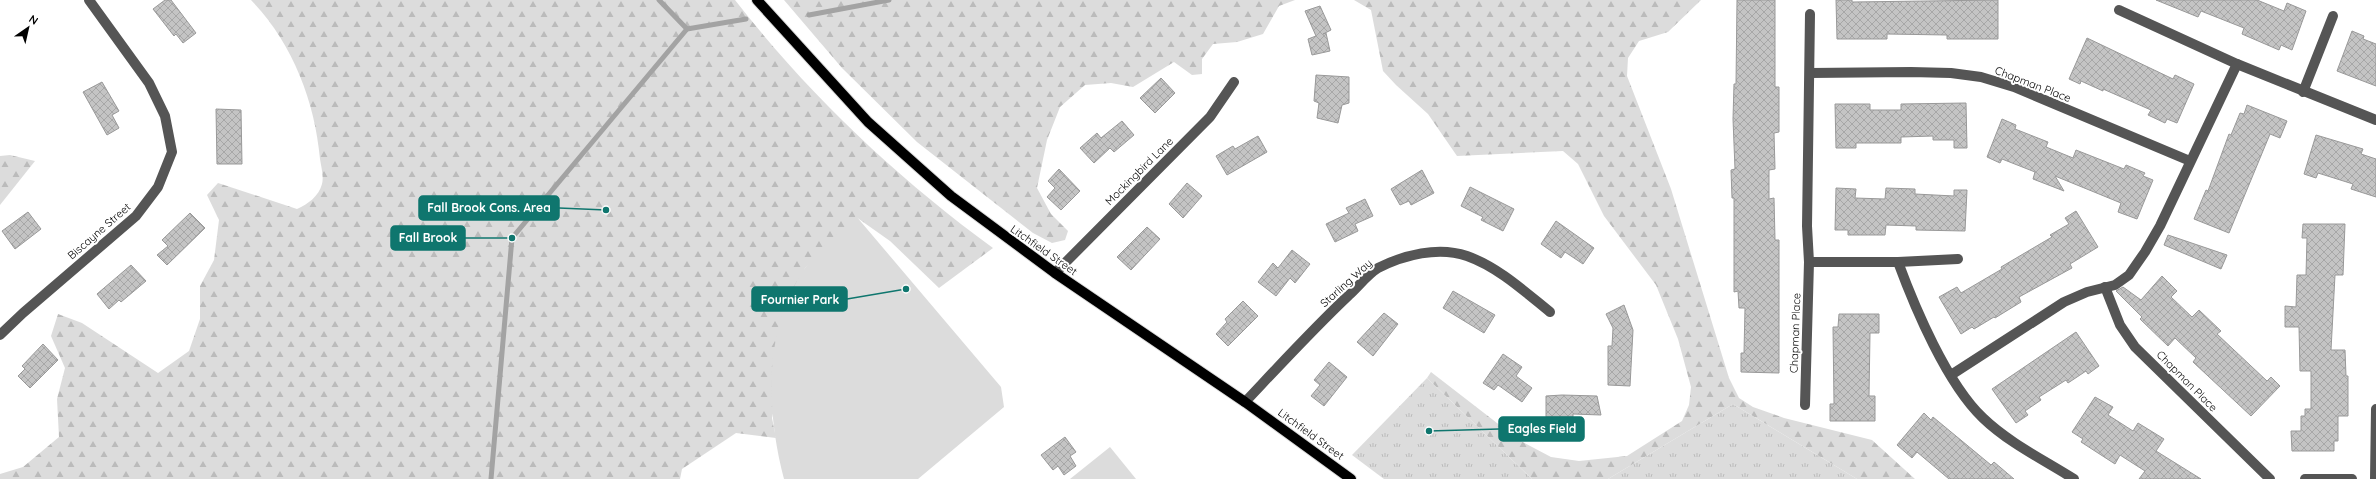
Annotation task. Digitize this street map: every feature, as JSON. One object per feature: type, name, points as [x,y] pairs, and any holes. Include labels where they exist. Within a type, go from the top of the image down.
[{"type":"main road","name":"Litchfield Street","points":[[757,0],[868,122],[957,201],[1055,273],[1245,402],[1351,479]]},
{"type":"street","name":"Biscayne Street","points":[[0,335],[136,216],[158,187],[172,152],[165,116],[149,83],[90,0]]},
{"type":"street","points":[[2119,10],[2237,64],[2303,92],[2376,120]]},
{"type":"street","name":"Chapman Place","points":[[1805,405],[1809,262],[1807,226],[1810,14]]},
{"type":"street","points":[[2303,92],[2333,16]]},
{"type":"street","points":[[1951,375],[2074,296],[2121,281],[2142,257],[2160,226],[2237,64]]},
{"type":"street","name":"Chapman Place","points":[[1810,74],[1911,72],[1950,73],[1981,77],[2014,87],[2190,161]]},
{"type":"street","name":"Mockingbird Lane","points":[[1055,273],[1210,117],[1234,82]]},
{"type":"street","name":"Starling Way","points":[[1245,402],[1328,315],[1377,269],[1408,255],[1437,252],[1466,256],[1492,269],[1516,284],[1550,312]]},
{"type":"street","points":[[1809,262],[1898,262],[1958,259]]},
{"type":"street","points":[[1898,262],[1920,315],[1951,375],[1973,408],[1995,429],[2074,479]]},
{"type":"street","name":"Chapman Place","points":[[2105,287],[2120,325],[2135,347],[2270,479]]},
{"type":"street","points":[[2375,479],[2376,408]]},
{"type":"street","points":[[2305,479],[2352,479]]},
{"type":"green space","points":[[251,0],[735,0],[793,69],[855,133],[922,193],[993,248],[939,288],[890,241],[856,217],[805,268],[772,418],[776,438],[736,433],[682,469],[680,479],[0,479],[0,474],[23,467],[59,437],[57,399],[65,368],[51,336],[58,314],[82,323],[158,373],[189,351],[200,319],[200,286],[214,260],[219,220],[207,195],[218,183],[297,209],[312,199],[321,188],[323,175],[313,116],[307,94],[290,53],[266,17]]},
{"type":"green space","points":[[784,0],[1295,0],[1279,6],[1263,34],[1237,42],[1213,44],[1202,59],[1202,74],[1192,75],[1174,62],[1133,87],[1111,83],[1085,85],[1060,107],[1047,140],[1037,188],[1051,214],[1068,231],[1065,240],[1052,243],[1033,233],[917,142],[842,68]]},
{"type":"green space","points":[[1354,0],[1701,0],[1668,32],[1639,41],[1628,58],[1627,76],[1671,189],[1729,378],[1739,398],[1753,407],[1784,418],[1872,440],[1915,479],[1857,479],[1733,404],[1608,479],[1532,479],[1427,378],[1431,372],[1519,440],[1551,457],[1579,461],[1627,456],[1682,421],[1689,405],[1691,387],[1678,339],[1656,285],[1604,216],[1578,164],[1563,151],[1457,156],[1428,114],[1383,71],[1371,10]]},
{"type":"green space","points":[[10,155],[35,161],[0,205],[0,156]]},
{"type":"green space","points":[[856,216],[1001,387],[1004,407],[918,479],[784,479],[774,426],[772,398],[772,370],[775,343],[781,317],[791,292],[805,268]]},
{"type":"green space","points":[[1427,378],[1532,479],[1384,479],[1352,455]]},
{"type":"green space","points":[[1733,404],[1857,479],[1608,479]]},
{"type":"green space","points":[[1110,447],[1136,479],[1070,479]]},
{"type":"building","points":[[165,0],[171,0],[196,33],[183,43],[176,34],[174,36],[153,9]]},
{"type":"building","points":[[1737,0],[1775,0],[1775,87],[1779,87],[1779,132],[1774,133],[1775,169],[1769,170],[1769,199],[1774,198],[1775,240],[1779,240],[1779,373],[1741,372],[1741,353],[1744,353],[1745,308],[1739,308],[1738,291],[1734,292],[1734,198],[1732,198],[1731,170],[1735,169],[1733,119],[1734,84],[1736,84]]},
{"type":"building","points":[[1836,0],[1852,0],[1852,2],[1998,0],[1998,39],[1947,39],[1947,35],[1887,34],[1887,39],[1837,39]]},
{"type":"building","points":[[2156,0],[2257,0],[2284,11],[2287,3],[2306,11],[2292,50],[2281,45],[2279,50],[2242,34],[2244,28],[2201,11],[2198,17]]},
{"type":"building","points":[[1320,6],[1331,30],[1323,34],[1326,33],[1330,51],[1312,55],[1308,39],[1316,36],[1305,11]]},
{"type":"building","points":[[2352,31],[2364,36],[2363,39],[2376,44],[2376,86],[2337,71]]},
{"type":"building","points":[[2087,38],[2173,79],[2175,75],[2194,84],[2177,123],[2167,119],[2165,123],[2148,115],[2151,110],[2103,89],[2103,91],[2081,81],[2080,84],[2069,79]]},
{"type":"building","points":[[1316,75],[1349,77],[1349,103],[1342,105],[1338,123],[1317,118],[1319,103],[1314,101]]},
{"type":"building","points":[[1161,78],[1175,93],[1155,113],[1140,98]]},
{"type":"building","points":[[102,82],[119,111],[112,115],[119,128],[107,135],[83,92]]},
{"type":"building","points":[[1966,103],[1967,148],[1954,148],[1954,140],[1933,140],[1933,136],[1901,137],[1901,143],[1856,143],[1856,148],[1836,148],[1835,104],[1870,104],[1870,110],[1901,110],[1901,104]]},
{"type":"building","points":[[2247,105],[2287,121],[2280,138],[2270,134],[2229,233],[2194,219],[2206,190],[2208,191],[2229,134],[2231,135],[2240,113],[2244,114]]},
{"type":"building","points":[[216,109],[241,110],[242,164],[217,164]]},
{"type":"building","points":[[2002,119],[2016,125],[2015,129],[2048,142],[2046,147],[2073,158],[2076,150],[2124,169],[2126,165],[2145,173],[2143,176],[2153,180],[2137,219],[2118,212],[2121,203],[2055,176],[2064,191],[2033,179],[2035,172],[2002,159],[2000,163],[1987,157]]},
{"type":"building","points":[[1122,121],[1134,135],[1114,152],[1110,148],[1094,163],[1080,148],[1097,133],[1101,138]]},
{"type":"building","points":[[2316,135],[2363,149],[2361,154],[2376,159],[2376,197],[2351,189],[2353,184],[2318,173],[2316,178],[2304,174]]},
{"type":"building","points":[[1258,136],[1267,152],[1227,175],[1216,156],[1233,146],[1235,149]]},
{"type":"building","points":[[1059,169],[1080,191],[1061,210],[1047,197],[1055,188],[1048,181]]},
{"type":"building","points":[[1422,170],[1434,193],[1411,205],[1409,201],[1400,205],[1391,189]]},
{"type":"building","points":[[1187,183],[1202,196],[1183,218],[1169,204]]},
{"type":"building","points":[[1470,187],[1514,209],[1503,231],[1481,220],[1483,217],[1461,206]]},
{"type":"building","points":[[1836,188],[1856,189],[1855,198],[1885,199],[1886,188],[1915,189],[1915,194],[1954,196],[1954,190],[1967,190],[1965,231],[1916,230],[1916,226],[1886,225],[1885,235],[1848,235],[1848,230],[1835,230]]},
{"type":"building","points":[[1365,199],[1373,216],[1355,224],[1358,231],[1335,242],[1326,224],[1349,213],[1346,208]]},
{"type":"building","points":[[2076,211],[2098,247],[2070,264],[2072,268],[2019,297],[2021,302],[1995,318],[1994,317],[1974,329],[1972,327],[1961,334],[1939,297],[1957,287],[1961,293],[2002,269],[2001,267],[2052,237],[2050,235],[2069,224],[2065,218]]},
{"type":"building","points":[[28,212],[41,229],[15,249],[2,231]]},
{"type":"building","points":[[190,213],[205,228],[167,265],[157,255],[168,246],[162,240]]},
{"type":"building","points":[[1556,221],[1594,248],[1583,264],[1565,252],[1561,258],[1541,244]]},
{"type":"building","points":[[2303,224],[2345,224],[2343,275],[2335,275],[2331,350],[2345,350],[2346,376],[2348,376],[2348,416],[2338,416],[2338,441],[2334,441],[2334,451],[2292,451],[2291,431],[2301,431],[2301,416],[2305,416],[2305,409],[2311,409],[2311,371],[2300,371],[2299,327],[2285,327],[2285,306],[2296,307],[2297,275],[2306,275],[2307,238],[2302,238]]},
{"type":"building","points":[[1147,227],[1160,239],[1131,270],[1117,257]]},
{"type":"building","points":[[2168,235],[2227,255],[2221,269],[2164,245]]},
{"type":"building","points":[[1292,250],[1310,264],[1295,283],[1290,278],[1276,296],[1258,282],[1273,263],[1278,268]]},
{"type":"building","points":[[131,265],[146,281],[121,302],[119,300],[109,309],[97,294]]},
{"type":"building","points":[[2162,276],[2177,291],[2171,297],[2192,317],[2199,310],[2221,331],[2217,334],[2267,381],[2271,377],[2280,386],[2251,416],[2193,362],[2196,358],[2175,338],[2168,346],[2140,319],[2142,317],[2116,291],[2123,287],[2141,300]]},
{"type":"building","points":[[1453,291],[1495,315],[1484,333],[1443,308]]},
{"type":"building","points":[[1243,301],[1258,316],[1228,346],[1216,334],[1227,322],[1225,319]]},
{"type":"building","points":[[1624,305],[1633,330],[1630,386],[1608,385],[1608,346],[1612,346],[1613,328],[1606,314]]},
{"type":"building","points":[[1384,313],[1398,324],[1373,356],[1357,342]]},
{"type":"building","points":[[1839,314],[1879,314],[1879,333],[1870,333],[1869,396],[1875,396],[1875,421],[1830,421],[1830,404],[1834,404],[1833,327],[1838,327]]},
{"type":"building","points":[[2076,332],[2099,366],[2088,374],[2086,371],[2068,383],[2066,380],[2039,397],[2041,400],[2025,411],[2028,415],[2016,423],[1992,389]]},
{"type":"building","points":[[43,344],[58,360],[30,388],[18,376],[25,369],[22,366]]},
{"type":"building","points":[[1503,354],[1522,367],[1516,376],[1532,388],[1522,402],[1498,385],[1494,390],[1483,383]]},
{"type":"building","points":[[1329,362],[1347,377],[1324,406],[1311,396],[1320,385],[1314,380]]},
{"type":"building","points":[[1546,396],[1597,396],[1601,415],[1573,414],[1573,417],[1546,417]]},
{"type":"building","points":[[2095,397],[2113,407],[2108,415],[2133,431],[2138,423],[2164,439],[2156,451],[2201,479],[2139,479],[2145,471],[2120,455],[2115,464],[2081,442],[2083,439],[2072,432]]},
{"type":"building","points":[[1924,413],[1931,420],[1933,417],[1991,465],[1994,462],[2014,479],[1949,479],[1917,452],[1912,458],[1897,445]]},
{"type":"building","points":[[1065,437],[1076,452],[1070,456],[1076,466],[1064,475],[1058,466],[1053,470],[1041,455]]},
{"type":"waterway","points":[[659,0],[687,29]]},
{"type":"waterway","points":[[809,15],[889,0]]},
{"type":"waterway","points":[[491,479],[512,238],[687,29],[746,19]]},
{"type":"place","name":"Fall Brook Cons. Area","points":[[606,210]]},
{"type":"place","name":"Fall Brook","points":[[512,238]]},
{"type":"place","name":"Fournier Park","points":[[906,289]]},
{"type":"place","name":"Eagles Field","points":[[1429,431]]}]
